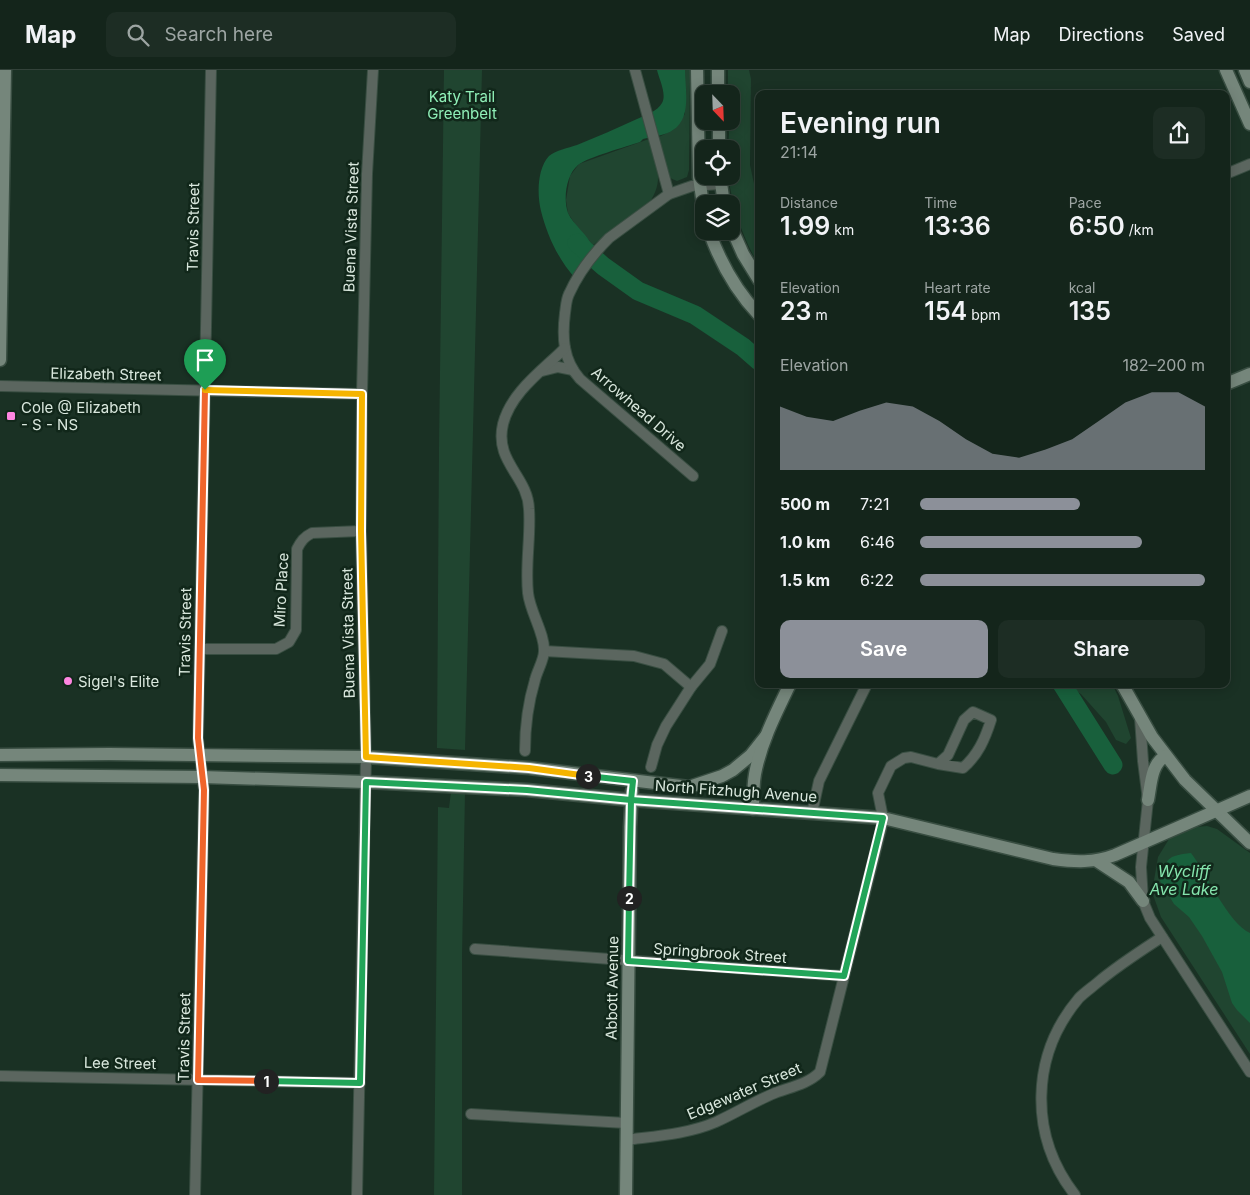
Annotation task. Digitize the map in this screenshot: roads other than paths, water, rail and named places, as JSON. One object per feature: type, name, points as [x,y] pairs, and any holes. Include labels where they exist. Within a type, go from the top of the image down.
[{"type":"main road","points":[[0,360],[5,70]]},
{"type":"main road","points":[[697,70],[701,195]]},
{"type":"main road","points":[[718,70],[718,85]]},
{"type":"main road","points":[[1226,70],[1250,124]]},
{"type":"main road","points":[[1245,70],[1250,82]]},
{"type":"main road","points":[[713,240],[722,264],[738,289],[755,310]]},
{"type":"main road","points":[[737,240],[755,273]]},
{"type":"main road","points":[[738,289],[755,280]]},
{"type":"main road","points":[[1230,382],[1250,374]]},
{"type":"main road","points":[[753,808],[755,773],[766,736],[788,688]]},
{"type":"main road","points":[[1124,688],[1137,713],[1184,780],[1250,843]]},
{"type":"main road","name":"North Fitzhugh Avenue","points":[[0,755],[366,757],[529,768],[689,787],[722,776],[733,770],[751,755],[766,736]]},
{"type":"main road","points":[[1148,800],[1156,765],[1166,756]]},
{"type":"main road","points":[[527,790],[529,768]]},
{"type":"main road","name":"North Fitzhugh Avenue","points":[[0,775],[202,777],[366,782],[527,790],[631,800],[883,818],[1053,859],[1079,862],[1097,861],[1142,844],[1250,796]]},
{"type":"main road","name":"Abbott Avenue","points":[[626,1195],[628,961],[633,781]]},
{"type":"main road","points":[[1097,861],[1129,882],[1143,901]]},
{"type":"street","name":"Travis Street","points":[[196,1195],[204,790],[198,738],[211,70]]},
{"type":"street","name":"Buena Vista Street","points":[[357,1195],[366,782],[361,531],[362,394],[367,174],[373,70]]},
{"type":"street","points":[[635,70],[669,194]]},
{"type":"street","points":[[1230,172],[1250,164]]},
{"type":"street","points":[[542,371],[571,366],[565,348],[564,325],[568,296],[578,278],[602,245],[618,230],[669,194],[692,186],[703,185]]},
{"type":"street","points":[[525,751],[525,729],[535,680],[544,652],[528,592],[529,507],[527,493],[509,464],[502,445],[503,424],[514,399],[565,348]]},
{"type":"street","name":"Arrowhead Drive","points":[[571,366],[580,379],[693,476]]},
{"type":"street","name":"Elizabeth Street","points":[[0,386],[362,394]]},
{"type":"street","name":"Miro Place","points":[[200,649],[276,649],[289,642],[296,630],[297,549],[300,542],[305,536],[319,531],[361,531]]},
{"type":"street","points":[[651,767],[657,745],[666,726],[691,687],[710,664],[722,631]]},
{"type":"street","points":[[544,652],[634,656],[664,664],[691,687]]},
{"type":"street","points":[[812,813],[819,781],[865,688]]},
{"type":"street","points":[[844,976],[883,818],[878,794],[891,766],[904,758],[910,757],[938,764],[963,768],[979,751],[991,720],[973,712],[964,720],[948,755],[938,764]]},
{"type":"street","points":[[1137,713],[1148,800],[1142,844],[1143,901],[1150,918],[1162,938],[1250,1072]]},
{"type":"street","points":[[1075,1195],[1060,1174],[1045,1134],[1041,1109],[1042,1076],[1048,1055],[1066,1016],[1080,997],[1122,963],[1162,938]]},
{"type":"street","name":"Springbrook Street","points":[[475,949],[844,976]]},
{"type":"street","name":"Edgewater Street","points":[[626,1140],[687,1132],[716,1122],[775,1093],[814,1078],[820,1072],[844,976]]},
{"type":"street","name":"Lee Street","points":[[0,1076],[360,1083]]},
{"type":"street","points":[[471,1114],[626,1123]]},
{"type":"water","points":[[657,70],[685,70],[686,103],[683,118],[679,125],[667,133],[643,139],[640,142],[583,162],[574,169],[568,181],[566,201],[568,213],[588,238],[593,248],[575,278],[558,255],[543,220],[539,190],[542,168],[549,156],[555,152],[600,136],[647,115],[657,108],[662,103],[664,95]]},
{"type":"water","name":"Wycliff Ave Lake","points":[[1191,853],[1226,909],[1242,928],[1250,933],[1250,1023],[1232,1003],[1222,972],[1202,936],[1189,917],[1174,904],[1160,881],[1164,867],[1169,859],[1177,855]]},
{"type":"waterway","points":[[577,243],[603,266],[638,291],[695,315],[743,347],[755,358]]},
{"type":"waterway","points":[[1065,688],[1113,765]]},
{"type":"place","name":"Cole @ Elizabeth - S - NS","points":[[11,416]]},
{"type":"place","name":"Sigel's Elite","points":[[68,681]]},
{"type":"park label","name":"Katy Trail Greenbelt","points":[[462,104]]}]
